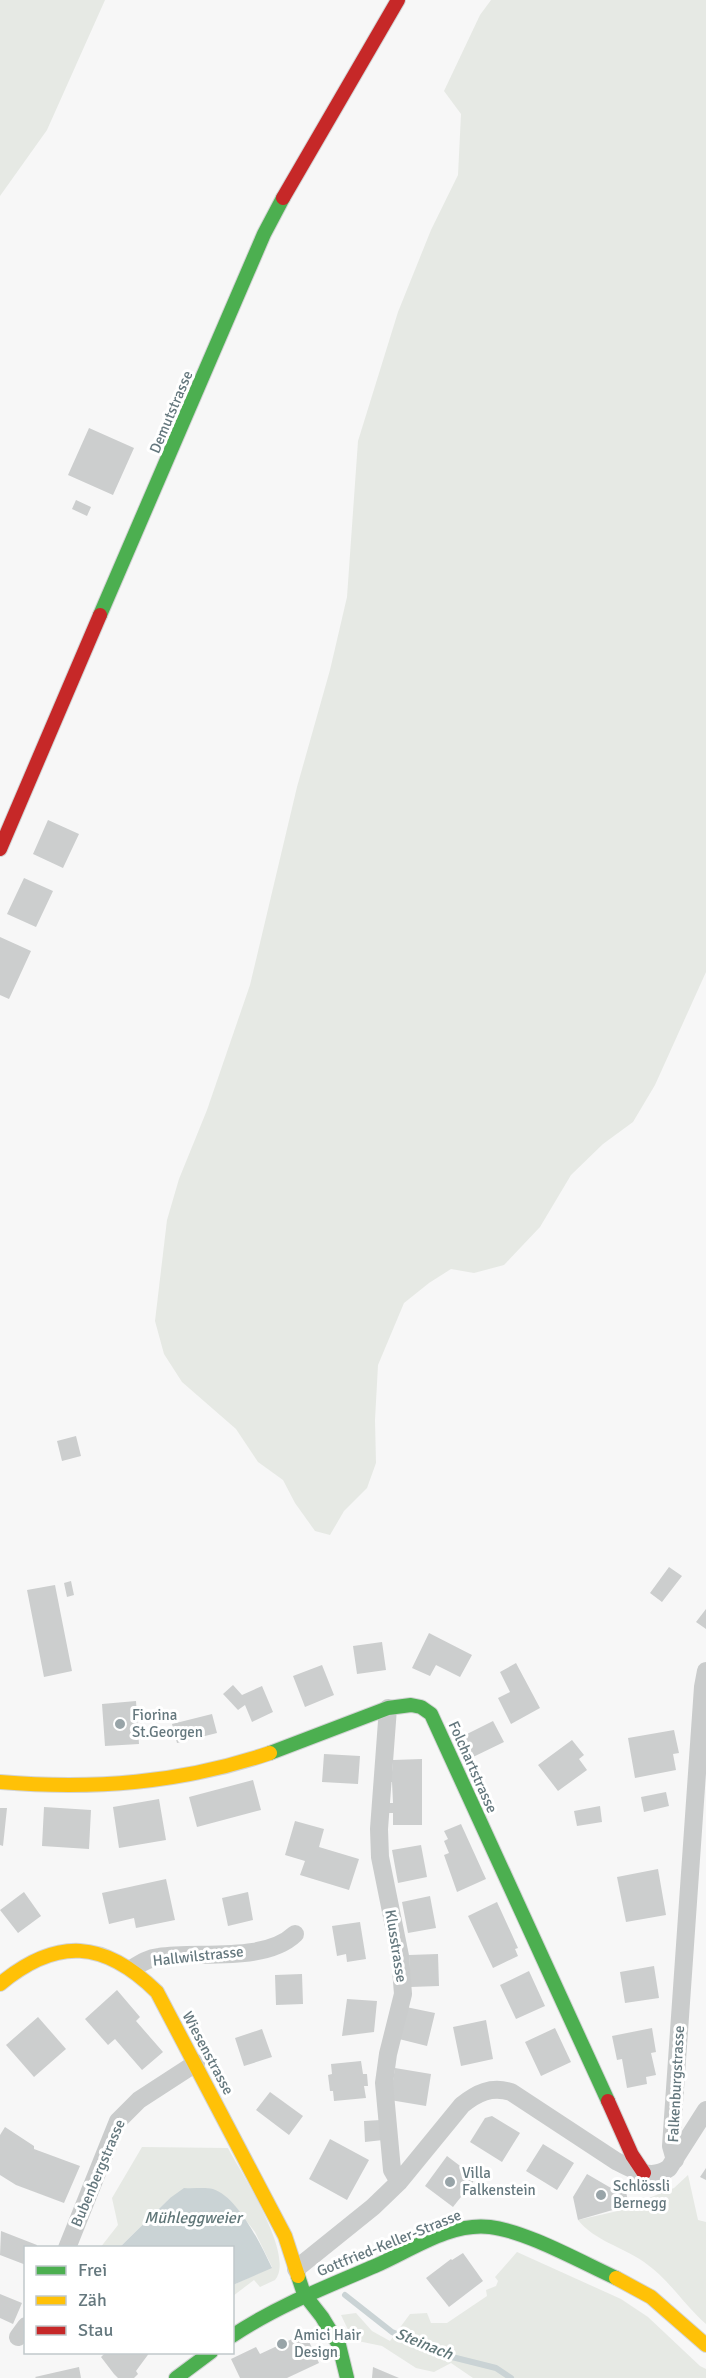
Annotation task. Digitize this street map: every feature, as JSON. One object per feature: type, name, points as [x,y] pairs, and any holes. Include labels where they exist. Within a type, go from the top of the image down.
[{"type":"street","name":"Demutstrasse","points":[[0,849],[264,234],[398,0]]},
{"type":"street","name":"Falkenburgstrasse","points":[[644,2173],[652,2175],[662,2173],[675,2160],[671,2146],[703,1687],[706,1671]]},
{"type":"street","name":"Folchartstrasse","points":[[0,1782],[75,1787],[129,1785],[172,1779],[203,1773],[270,1753],[388,1708],[408,1704],[417,1705],[431,1714],[632,2155],[644,2173]]},
{"type":"street","name":"Klusstrasse","points":[[388,1708],[379,1829],[380,1857],[400,1956],[403,1994],[388,2054],[384,2083],[392,2170],[399,2182]]},
{"type":"street","name":"Hallwilstrasse","points":[[133,1968],[160,1957],[234,1954],[279,1946],[295,1934]]},
{"type":"street","name":"Wiesenstrasse","points":[[0,1984],[16,1970],[36,1958],[68,1950],[102,1953],[133,1968],[157,1992],[285,2236],[304,2294],[339,2345],[347,2378]]},
{"type":"street","name":"Bubenbergstrasse","points":[[67,2246],[118,2121],[139,2100],[196,2063]]},
{"type":"street","points":[[296,2270],[373,2207],[399,2182],[462,2105],[481,2093],[500,2089],[511,2092],[616,2161],[644,2173]]},
{"type":"street","points":[[675,2160],[706,2110]]},
{"type":"street","name":"Gottfried-Keller-Strasse","points":[[234,2335],[257,2318],[304,2294],[440,2237],[466,2228],[483,2226],[521,2235],[629,2284],[651,2297],[706,2345]]},
{"type":"street","points":[[176,2378],[208,2354]]},
{"type":"shaded area","points":[[0,0],[105,0],[47,130],[0,196]]},
{"type":"shaded area","points":[[491,0],[706,0],[706,972],[655,1085],[633,1122],[603,1144],[571,1175],[540,1227],[504,1265],[474,1273],[451,1269],[404,1303],[378,1365],[375,1420],[376,1463],[367,1488],[344,1511],[330,1535],[315,1531],[295,1503],[283,1480],[258,1462],[236,1429],[182,1382],[164,1354],[155,1321],[167,1220],[179,1179],[207,1110],[250,985],[297,787],[330,670],[347,597],[358,441],[398,312],[431,230],[458,175],[461,114],[444,91],[480,15]]},
{"type":"shaded area","points":[[142,2147],[228,2148],[273,2234],[280,2268],[275,2280],[260,2287],[254,2280],[234,2295],[234,2285],[272,2267],[255,2232],[234,2205],[170,2198],[121,2246],[102,2246],[118,2225],[112,2198]]},
{"type":"shaded area","points":[[688,2175],[698,2220],[706,2222],[706,2324],[653,2269],[635,2256],[592,2233],[578,2220],[644,2205],[646,2199],[674,2188]]},
{"type":"shaded area","points":[[517,2252],[621,2299],[648,2317],[706,2369],[706,2378],[473,2378],[451,2363],[434,2372],[416,2368],[382,2346],[353,2340],[341,2315],[356,2313],[372,2331],[390,2341],[410,2314],[427,2313],[431,2323],[447,2323],[487,2296],[486,2290],[496,2286],[498,2281],[495,2277]]},
{"type":"water","name":"Mühleggweier","points":[[184,2188],[213,2189],[222,2194],[240,2211],[272,2268],[234,2285],[234,2246],[121,2246],[170,2198]]},
{"type":"building","points":[[89,428],[134,448],[113,495],[68,475]]},
{"type":"building","points":[[76,500],[91,507],[87,516],[72,509]]},
{"type":"building","points":[[48,820],[79,834],[63,868],[33,854]]},
{"type":"building","points":[[24,878],[53,891],[36,927],[7,914]]},
{"type":"building","points":[[0,937],[31,951],[9,999],[0,995]]},
{"type":"building","points":[[76,1436],[81,1456],[62,1461],[57,1441]]},
{"type":"building","points":[[669,1567],[682,1576],[662,1602],[650,1593]]},
{"type":"building","points":[[71,1581],[74,1595],[67,1597],[64,1583]]},
{"type":"building","points":[[55,1585],[72,1671],[44,1677],[27,1590]]},
{"type":"building","points":[[706,1609],[706,1629],[696,1622]]},
{"type":"building","points":[[429,1633],[472,1655],[460,1677],[436,1665],[430,1676],[412,1668]]},
{"type":"building","points":[[382,1642],[386,1670],[357,1674],[353,1646]]},
{"type":"building","points":[[516,1663],[540,1708],[511,1724],[498,1698],[510,1692],[500,1672]]},
{"type":"building","points":[[322,1665],[334,1695],[305,1707],[293,1676]]},
{"type":"building","points":[[233,1685],[242,1695],[262,1686],[273,1712],[252,1722],[245,1705],[238,1710],[223,1694]]},
{"type":"building","name":"Fiorina St.Georgen","points":[[136,1701],[139,1744],[105,1746],[102,1704]]},
{"type":"building","points":[[212,1714],[217,1733],[177,1743],[172,1724]]},
{"type":"building","points":[[493,1721],[504,1742],[471,1758],[461,1737]]},
{"type":"building","points":[[674,1730],[679,1753],[673,1754],[676,1770],[635,1778],[628,1738]]},
{"type":"building","points":[[572,1740],[584,1755],[579,1759],[587,1770],[558,1791],[538,1765]]},
{"type":"building","points":[[324,1754],[360,1756],[358,1784],[322,1782]]},
{"type":"building","points":[[422,1759],[422,1825],[393,1825],[393,1813],[389,1813],[389,1803],[393,1803],[389,1773],[392,1772],[393,1760]]},
{"type":"building","points":[[253,1780],[261,1810],[197,1827],[189,1797]]},
{"type":"building","points":[[666,1792],[669,1806],[644,1812],[641,1797]]},
{"type":"building","points":[[159,1799],[166,1840],[119,1848],[113,1807]]},
{"type":"building","points":[[600,1806],[602,1822],[577,1826],[574,1811]]},
{"type":"building","points":[[44,1807],[91,1810],[89,1849],[42,1846]]},
{"type":"building","points":[[0,1808],[7,1808],[3,1846],[0,1845]]},
{"type":"building","points":[[295,1821],[324,1829],[319,1847],[359,1859],[349,1890],[300,1875],[305,1861],[285,1855]]},
{"type":"building","points":[[461,1824],[486,1879],[457,1892],[444,1855],[449,1853],[444,1841],[448,1839],[444,1831]]},
{"type":"building","points":[[421,1845],[427,1877],[398,1883],[392,1850]]},
{"type":"building","points":[[658,1869],[666,1915],[626,1922],[617,1877]]},
{"type":"building","points":[[166,1879],[175,1920],[136,1928],[134,1918],[109,1924],[102,1893]]},
{"type":"building","points":[[24,1892],[41,1916],[18,1933],[0,1910]]},
{"type":"building","points":[[248,1892],[253,1920],[228,1926],[222,1898]]},
{"type":"building","points":[[430,1896],[436,1928],[408,1933],[402,1902]]},
{"type":"building","points":[[497,1902],[518,1948],[515,1949],[518,1956],[493,1968],[468,1916]]},
{"type":"building","points":[[360,1922],[366,1959],[347,1962],[346,1954],[337,1956],[332,1926]]},
{"type":"building","points":[[438,1954],[439,1986],[410,1987],[409,1955]]},
{"type":"building","points":[[654,1966],[659,1998],[625,2003],[620,1972]]},
{"type":"building","points":[[529,1971],[545,2006],[516,2019],[500,1985]]},
{"type":"building","points":[[302,1974],[303,2004],[276,2005],[275,1975]]},
{"type":"building","points":[[117,1990],[140,2017],[136,2021],[163,2052],[142,2070],[115,2039],[108,2045],[85,2019]]},
{"type":"building","points":[[347,1999],[377,2001],[374,2032],[342,2036]]},
{"type":"building","points":[[406,2007],[435,2013],[427,2046],[399,2039]]},
{"type":"building","points":[[38,2017],[66,2049],[34,2077],[6,2045]]},
{"type":"building","points":[[486,2020],[493,2059],[461,2066],[453,2027]]},
{"type":"building","points":[[555,2028],[571,2062],[541,2076],[525,2042]]},
{"type":"building","points":[[652,2028],[656,2052],[651,2053],[656,2075],[646,2077],[647,2084],[627,2088],[622,2059],[617,2060],[612,2036]]},
{"type":"building","points":[[262,2029],[272,2057],[244,2066],[235,2038]]},
{"type":"building","points":[[361,2061],[363,2074],[367,2074],[368,2086],[364,2086],[366,2098],[334,2101],[328,2075],[332,2074],[331,2064]]},
{"type":"building","points":[[395,2068],[431,2074],[426,2106],[390,2100]]},
{"type":"building","points":[[270,2092],[303,2116],[289,2135],[256,2110]]},
{"type":"building","points":[[492,2116],[520,2133],[502,2162],[470,2142],[485,2118]]},
{"type":"building","points":[[381,2120],[383,2140],[365,2142],[364,2121]]},
{"type":"building","points":[[5,2127],[34,2146],[34,2149],[80,2166],[64,2203],[16,2185],[0,2175],[0,2135]]},
{"type":"building","points":[[330,2139],[369,2160],[347,2200],[309,2179]]},
{"type":"building","points":[[543,2144],[574,2163],[557,2190],[526,2171]]},
{"type":"building","name":"Villa Falkenstein","points":[[447,2156],[476,2178],[453,2207],[425,2186]]},
{"type":"building","points":[[706,2168],[706,2180],[700,2177]]},
{"type":"building","name":"Schlössli Bernegg","points":[[587,2174],[611,2188],[619,2187],[626,2192],[628,2201],[623,2207],[578,2220],[573,2197]]},
{"type":"building","points":[[1,2231],[37,2245],[24,2246],[24,2264],[0,2255]]},
{"type":"building","points":[[463,2253],[483,2281],[449,2307],[426,2278]]},
{"type":"building","points":[[0,2294],[22,2303],[13,2324],[0,2318]]},
{"type":"building","points":[[305,2333],[319,2363],[287,2378],[240,2378],[231,2359],[256,2347],[260,2354]]},
{"type":"building","points":[[104,2354],[149,2354],[136,2371],[138,2374],[134,2378],[118,2378],[101,2357]]},
{"type":"building","points":[[79,2367],[81,2378],[35,2377]]},
{"type":"building","points":[[373,2367],[399,2378],[372,2378]]},
{"type":"waterway","name":"Steinach","points":[[345,2295],[392,2332],[448,2356],[496,2368],[511,2378]]},
{"type":"traffic: fast","points":[[100,615],[264,234],[283,198]]},
{"type":"traffic: fast","points":[[270,1753],[388,1708],[411,1705],[421,1707],[431,1714],[608,2101]]},
{"type":"traffic: fast","points":[[234,2335],[266,2315],[302,2298],[431,2239],[460,2229],[490,2227],[520,2234],[616,2278]]},
{"type":"traffic: fast","points":[[298,2276],[304,2294],[322,2317],[339,2345],[347,2378]]},
{"type":"traffic: fast","points":[[176,2378],[208,2354]]},
{"type":"traffic: slow","points":[[0,1782],[69,1785],[136,1782],[203,1771],[270,1753]]},
{"type":"traffic: slow","points":[[0,1984],[41,1958],[61,1952],[80,1951],[99,1954],[118,1962],[157,1992],[285,2236],[298,2276]]},
{"type":"traffic: slow","points":[[616,2278],[651,2297],[706,2345]]},
{"type":"traffic: jam","points":[[283,198],[398,0]]},
{"type":"traffic: jam","points":[[0,849],[100,615]]},
{"type":"traffic: jam","points":[[608,2101],[632,2155],[644,2173]]},
{"type":"place","name":"Fiorina St.Georgen","points":[[120,1724]]},
{"type":"place","name":"Villa Falkenstein","points":[[450,2182]]},
{"type":"place","name":"Schlössli Bernegg","points":[[601,2195]]},
{"type":"place","name":"Amici Hair Design","points":[[282,2344]]}]
